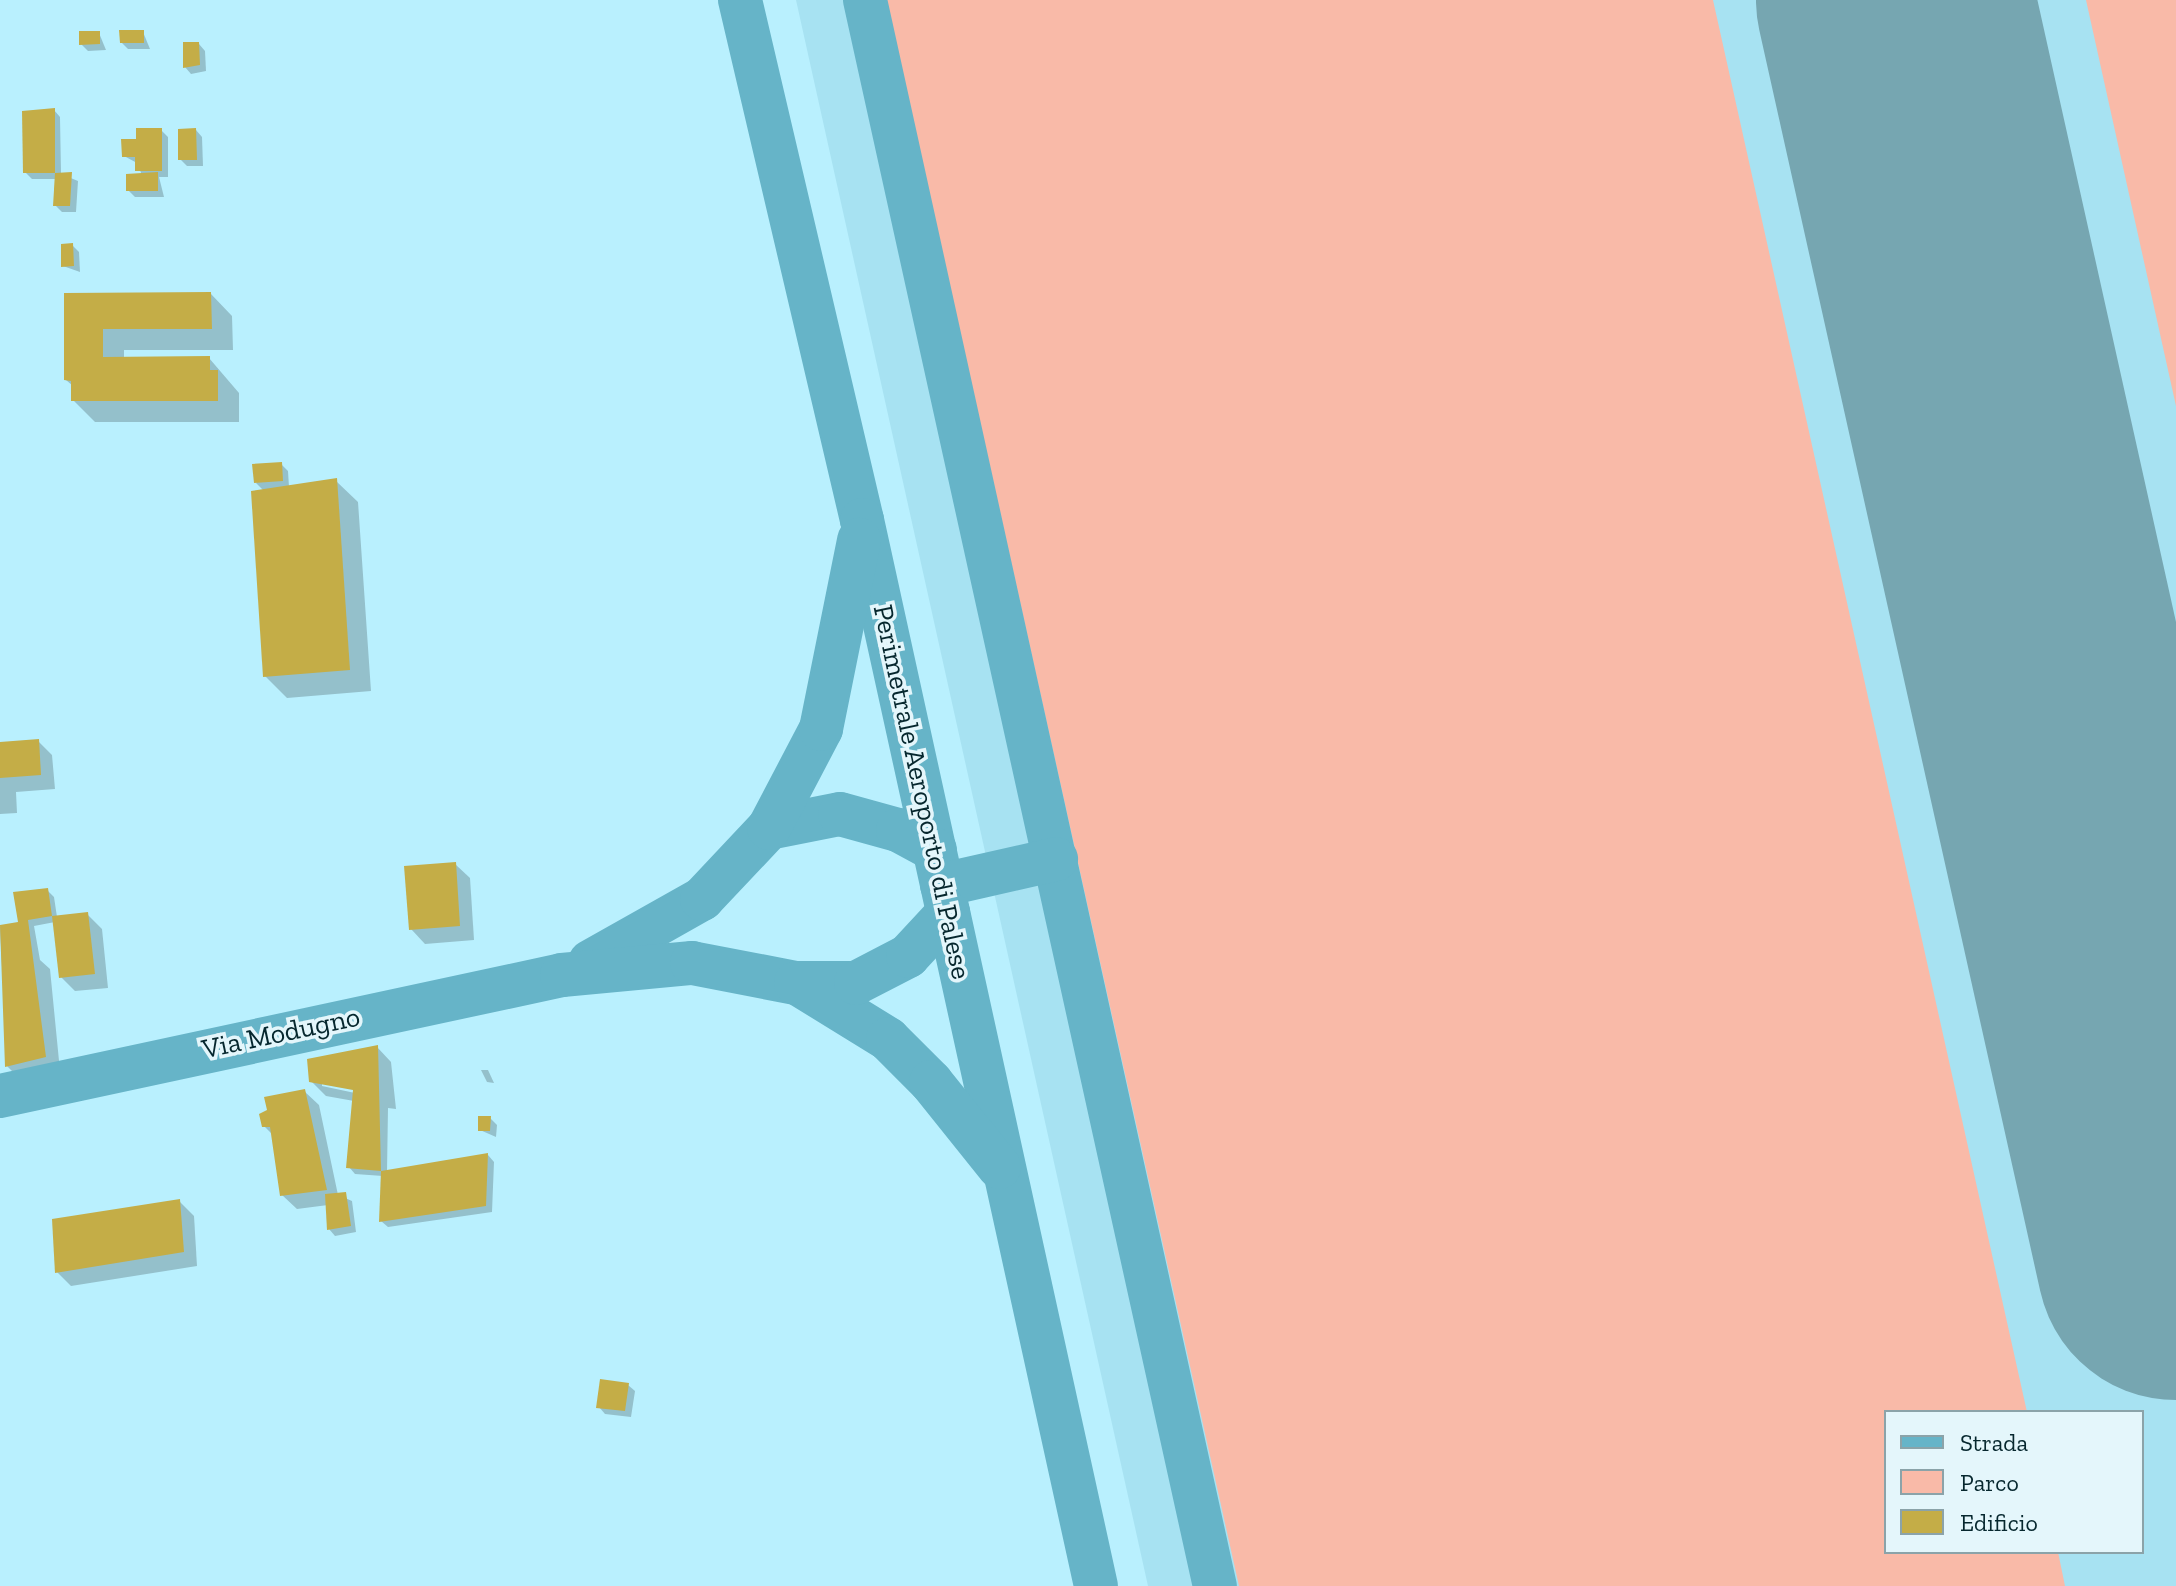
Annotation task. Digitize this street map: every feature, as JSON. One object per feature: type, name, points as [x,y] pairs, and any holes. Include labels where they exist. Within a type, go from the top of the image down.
[{"type":"street","name":"Perimetrale Aeroporto di Palese","points":[[740,0],[862,520],[1096,1586]]},
{"type":"street","points":[[865,0],[1215,1586]]},
{"type":"street","points":[[562,975],[657,928],[702,899],[769,828],[821,729],[835,679],[862,520]]},
{"type":"street","points":[[769,828],[840,814],[898,830],[942,883]]},
{"type":"street","points":[[942,883],[1056,859]]},
{"type":"street","points":[[562,975],[692,963],[796,983],[856,983],[886,972],[908,956],[942,883]]},
{"type":"street","name":"Via Modugno","points":[[0,1096],[562,975]]},
{"type":"street","points":[[796,983],[888,1039],[931,1082],[1007,1176]]},
{"type":"shaded area","points":[[796,0],[2176,0],[2176,1586],[1148,1586]]},
{"type":"green space","points":[[886,0],[1713,0],[2027,1410],[1884,1410],[1884,1554],[2058,1554],[2065,1586],[1239,1586]]},
{"type":"green space","points":[[2086,0],[2176,0],[2176,406]]},
{"type":"building","points":[[119,30],[144,30],[144,43],[120,43]]},
{"type":"building","points":[[79,31],[100,31],[100,44],[79,45]]},
{"type":"building","points":[[183,42],[199,42],[200,65],[183,68]]},
{"type":"building","points":[[55,108],[55,173],[23,173],[22,111]]},
{"type":"building","points":[[136,128],[162,128],[162,171],[135,171],[135,157],[122,157],[121,139],[136,139]]},
{"type":"building","points":[[196,128],[197,160],[178,160],[178,129]]},
{"type":"building","points":[[72,172],[70,206],[53,206],[55,173]]},
{"type":"building","points":[[158,172],[158,191],[126,191],[126,174]]},
{"type":"building","points":[[73,243],[74,266],[61,267],[61,244]]},
{"type":"building","points":[[211,292],[212,329],[103,329],[103,357],[210,356],[210,370],[218,370],[218,401],[71,401],[71,381],[64,380],[64,293]]},
{"type":"building","points":[[282,462],[283,481],[254,483],[252,464]]},
{"type":"building","points":[[337,478],[350,670],[263,677],[251,491]]},
{"type":"building","points":[[39,739],[41,775],[0,778],[0,742]]},
{"type":"building","points":[[456,862],[460,926],[409,930],[404,866]]},
{"type":"building","points":[[48,888],[52,916],[28,920],[46,1057],[5,1067],[0,925],[18,922],[13,892]]},
{"type":"building","points":[[88,912],[95,974],[59,978],[52,916]]},
{"type":"building","points":[[378,1045],[381,1171],[346,1168],[353,1090],[309,1082],[307,1059]]},
{"type":"building","points":[[305,1089],[327,1190],[280,1196],[270,1127],[262,1127],[259,1114],[267,1110],[264,1097]]},
{"type":"building","points":[[478,1116],[491,1116],[490,1131],[478,1131]]},
{"type":"building","points":[[488,1153],[486,1206],[379,1222],[381,1171]]},
{"type":"building","points":[[346,1192],[351,1226],[327,1230],[325,1194]]},
{"type":"building","points":[[180,1199],[184,1252],[55,1273],[52,1219]]},
{"type":"building","points":[[600,1379],[629,1383],[625,1411],[596,1408]]},
{"type":"runway","points":[[1895,0],[2176,1261]]}]
